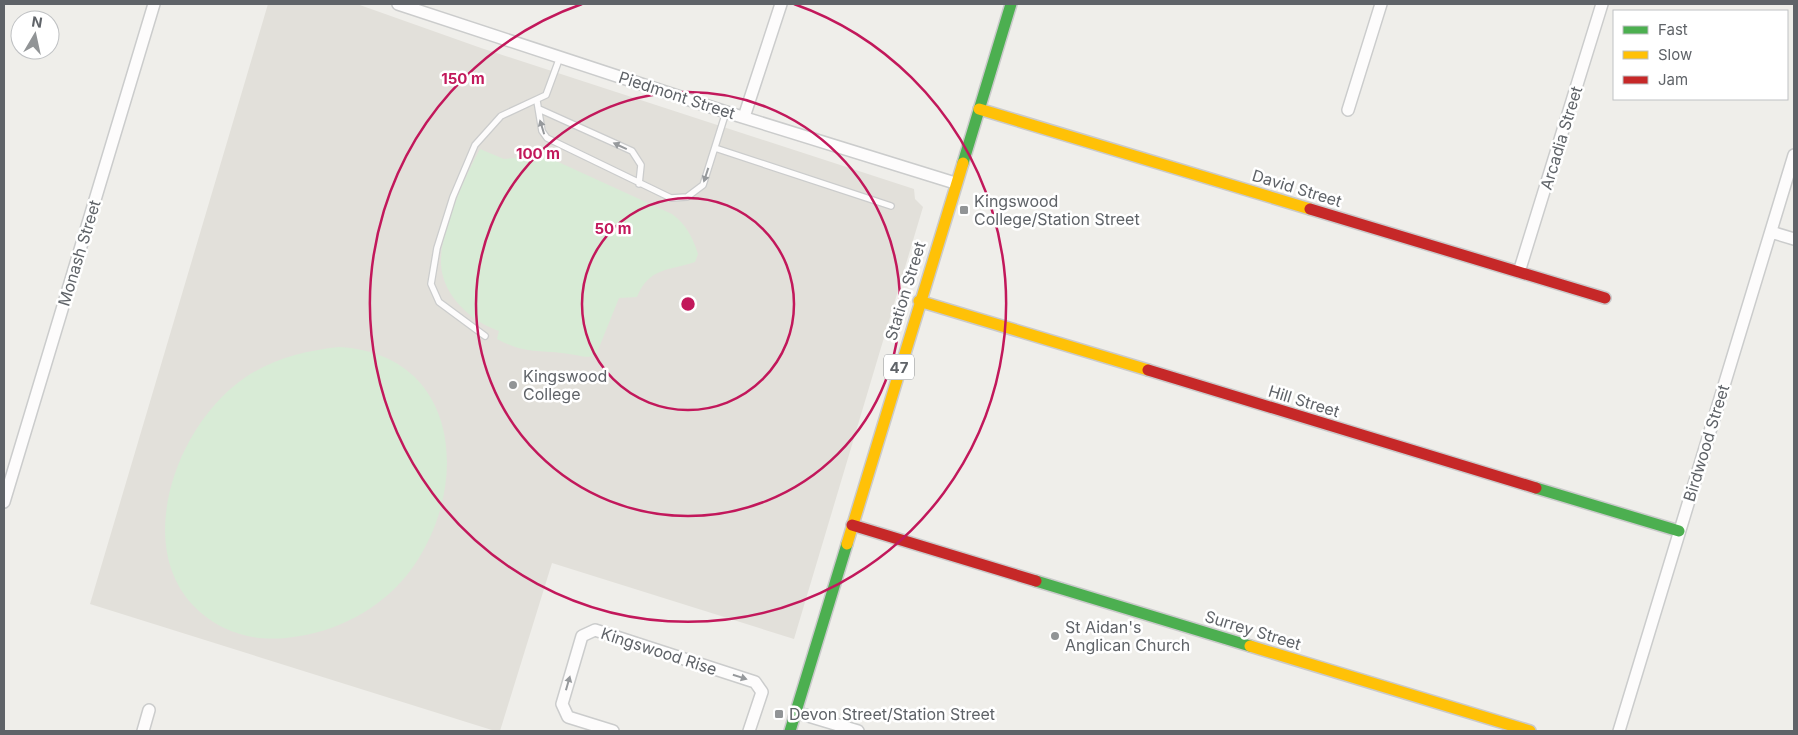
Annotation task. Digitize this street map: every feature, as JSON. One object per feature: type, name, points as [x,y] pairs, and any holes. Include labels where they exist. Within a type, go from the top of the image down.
[{"type":"street","name":"Monash Street","points":[[4,502],[154,4]]},
{"type":"street","name":"Piedmont Street","points":[[398,4],[561,56],[726,112],[956,183]]},
{"type":"street","points":[[744,117],[781,4]]},
{"type":"street","name":"Station Street","points":[[790,731],[919,301],[1011,4]]},
{"type":"street","points":[[1348,110],[1381,4]]},
{"type":"street","name":"Arcadia Street","points":[[1519,272],[1602,4]]},
{"type":"street","name":"David Street","points":[[979,109],[1605,298]]},
{"type":"street","name":"Birdwood Street","points":[[1619,731],[1794,156]]},
{"type":"street","points":[[1771,232],[1794,239]]},
{"type":"street","name":"Hill Street","points":[[919,301],[1679,531]]},
{"type":"street","name":"Surrey Street","points":[[852,525],[1530,731]]},
{"type":"street","name":"Kingswood Rise","points":[[613,731],[568,717],[562,704],[582,636],[595,630],[754,682],[762,692],[749,731]]},
{"type":"street","points":[[143,731],[150,710]]},
{"type":"street","points":[[795,712],[858,731]]},
{"type":"lane","points":[[485,336],[439,302],[431,284],[437,248],[453,197],[475,146],[501,116],[546,95],[561,56]]},
{"type":"lane","points":[[538,100],[542,130],[547,138],[671,198],[693,194],[703,185],[726,112]]},
{"type":"lane","points":[[539,109],[632,151],[640,165],[639,184]]},
{"type":"lane","points":[[715,148],[891,206]]},
{"type":"shaded area","name":"Kingswood College","points":[[268,4],[357,4],[481,48],[914,189],[915,199],[923,207],[794,639],[552,563],[500,731],[495,731],[90,604]]},
{"type":"green space","points":[[480,149],[504,159],[543,155],[672,214],[681,222],[691,237],[698,254],[695,262],[654,275],[647,280],[637,297],[619,298],[596,355],[586,357],[533,351],[507,344],[497,339],[499,331],[469,314],[453,297],[447,287],[441,265],[444,238],[454,206]]},
{"type":"green space","points":[[339,347],[379,355],[410,373],[431,398],[443,428],[447,463],[443,499],[431,534],[413,567],[391,592],[363,613],[348,621],[316,633],[288,638],[252,637],[230,631],[209,619],[185,595],[170,566],[165,534],[168,501],[177,467],[192,436],[212,408],[246,377],[284,359],[311,351]]},
{"type":"traffic: fast","points":[[963,163],[1011,4]]},
{"type":"traffic: fast","points":[[1536,488],[1679,531]]},
{"type":"traffic: fast","points":[[790,731],[847,544]]},
{"type":"traffic: fast","points":[[1036,581],[1250,646]]},
{"type":"traffic: slow","points":[[979,109],[1310,209]]},
{"type":"traffic: slow","points":[[847,544],[963,163]]},
{"type":"traffic: slow","points":[[919,301],[1148,370]]},
{"type":"traffic: slow","points":[[1250,646],[1530,731]]},
{"type":"traffic: jam","points":[[1310,209],[1605,298]]},
{"type":"traffic: jam","points":[[1148,370],[1536,488]]},
{"type":"traffic: jam","points":[[852,525],[1036,581]]},
{"type":"place","name":"Kingswood College/Station Street","points":[[964,210]]},
{"type":"place","name":"Kingswood College","points":[[513,385]]},
{"type":"place","name":"St Aidan's Anglican Church","points":[[1055,636]]},
{"type":"place","name":"Devon Street/Station Street","points":[[779,714]]}]
